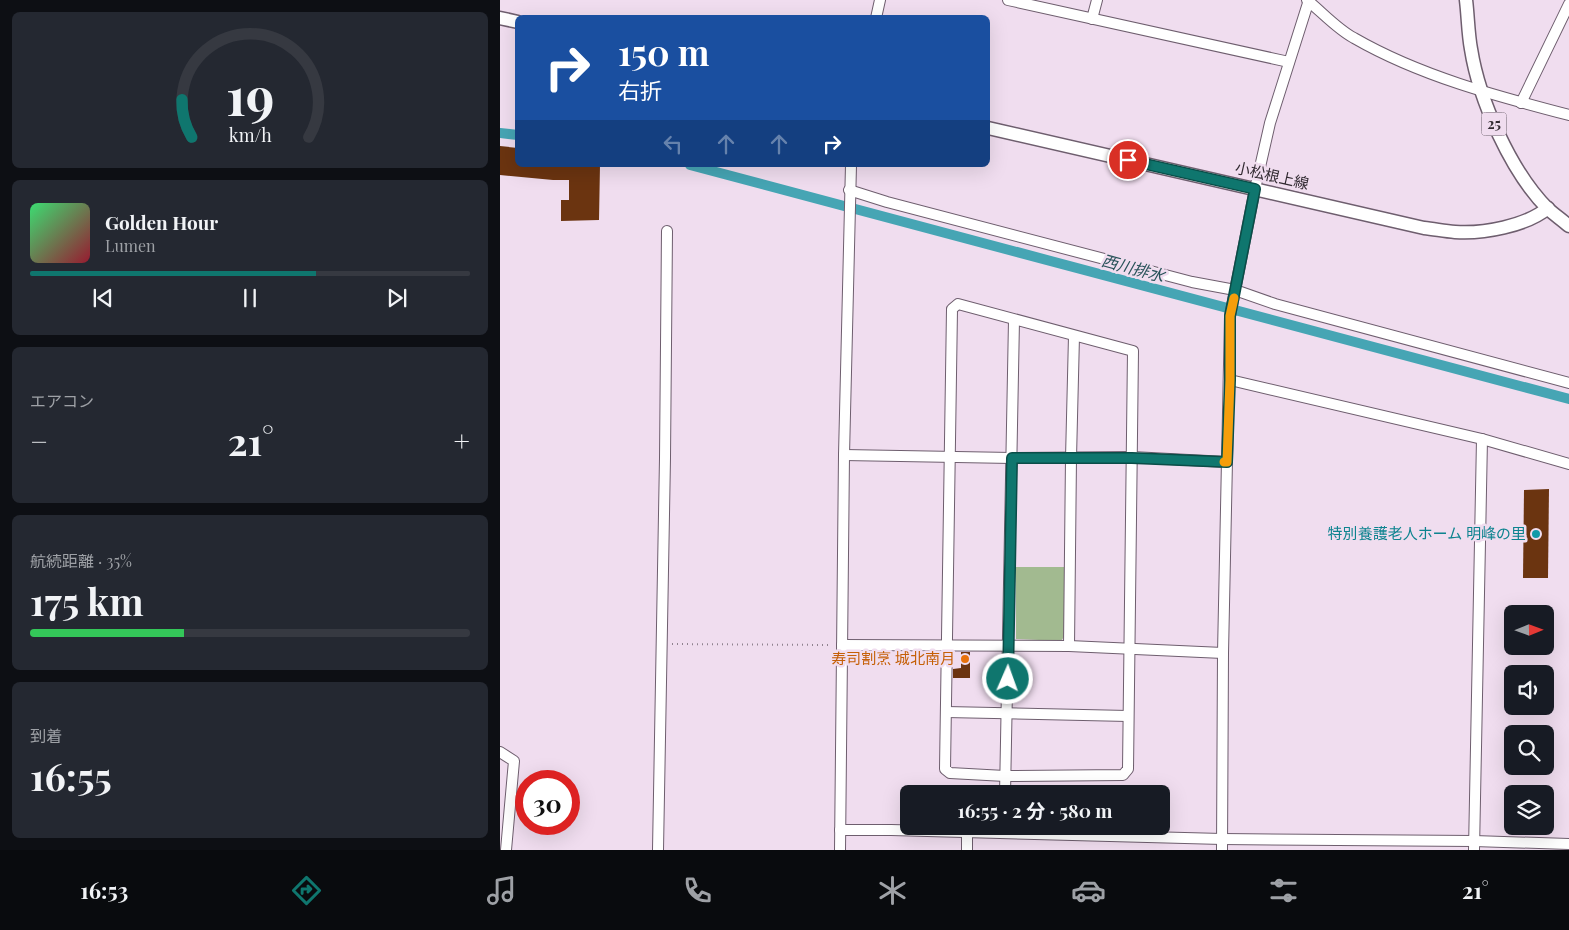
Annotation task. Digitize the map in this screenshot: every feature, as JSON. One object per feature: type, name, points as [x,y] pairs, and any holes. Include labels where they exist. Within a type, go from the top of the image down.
[{"type":"main road","name":"25","points":[[1466,0],[1471,50],[1481,90],[1499,137],[1523,177],[1548,208],[1569,226]]},
{"type":"main road","points":[[500,18],[515,21]]},
{"type":"main road","name":"小松根上線","points":[[990,128],[1424,228],[1454,232],[1481,231],[1518,223],[1538,216],[1548,208]]},
{"type":"street","points":[[877,15],[880,0]]},
{"type":"street","points":[[1008,0],[1289,62]]},
{"type":"street","points":[[1092,19],[1097,0]]},
{"type":"street","points":[[1222,850],[1223,653],[1230,316],[1270,123],[1308,0],[1353,38],[1420,70],[1521,103],[1569,115]]},
{"type":"street","points":[[1521,103],[1569,4]]},
{"type":"street","points":[[840,850],[844,455],[851,167]]},
{"type":"street","points":[[849,194],[887,202],[1192,282],[1569,383]]},
{"type":"street","points":[[658,850],[666,231]]},
{"type":"street","points":[[958,304],[1014,320],[1133,351],[1128,769],[1123,775],[1005,776],[950,773],[945,769],[952,310],[958,304]]},
{"type":"street","points":[[1005,785],[1014,320]]},
{"type":"street","points":[[1069,646],[1074,336]]},
{"type":"street","points":[[1230,380],[1482,439],[1569,464]]},
{"type":"street","points":[[1474,845],[1482,439]]},
{"type":"street","points":[[844,455],[1132,458],[1227,462]]},
{"type":"street","points":[[842,645],[1069,646],[1223,653]]},
{"type":"street","points":[[946,712],[1128,716]]},
{"type":"street","points":[[500,752],[514,760],[506,850]]},
{"type":"street","points":[[840,830],[900,831]]},
{"type":"street","points":[[967,835],[967,850]]},
{"type":"street","points":[[1126,835],[1474,845],[1569,844]]},
{"type":"path","points":[[662,644],[842,645]]},
{"type":"green space","points":[[1016,567],[1066,567],[1064,637],[1061,641],[1016,639]]},
{"type":"building","points":[[500,146],[515,148],[515,167],[600,167],[599,220],[561,221],[561,200],[569,200],[569,180],[500,175]]},
{"type":"building","name":"特別養護老人ホーム 明峰の里","points":[[1549,489],[1548,578],[1523,578],[1524,490]]},
{"type":"building","name":"寿司割烹 城北南月","points":[[961,652],[970,652],[970,678],[953,678],[953,669],[961,668]]},
{"type":"waterway","name":"西川排水","points":[[500,133],[515,135]]},
{"type":"waterway","name":"西川排水","points":[[698,167],[1569,399]]},
{"type":"slow traffic","points":[[1224,462],[1227,462],[1230,316],[1234,298]]},
{"type":"place","name":"特別養護老人ホーム 明峰の里","points":[[1536,534]]},
{"type":"place","name":"寿司割烹 城北南月","points":[[965,659]]},
{"type":"route","points":[[1008,679],[1012,458],[1132,458],[1227,462],[1230,316],[1255,189],[1128,160]]}]
